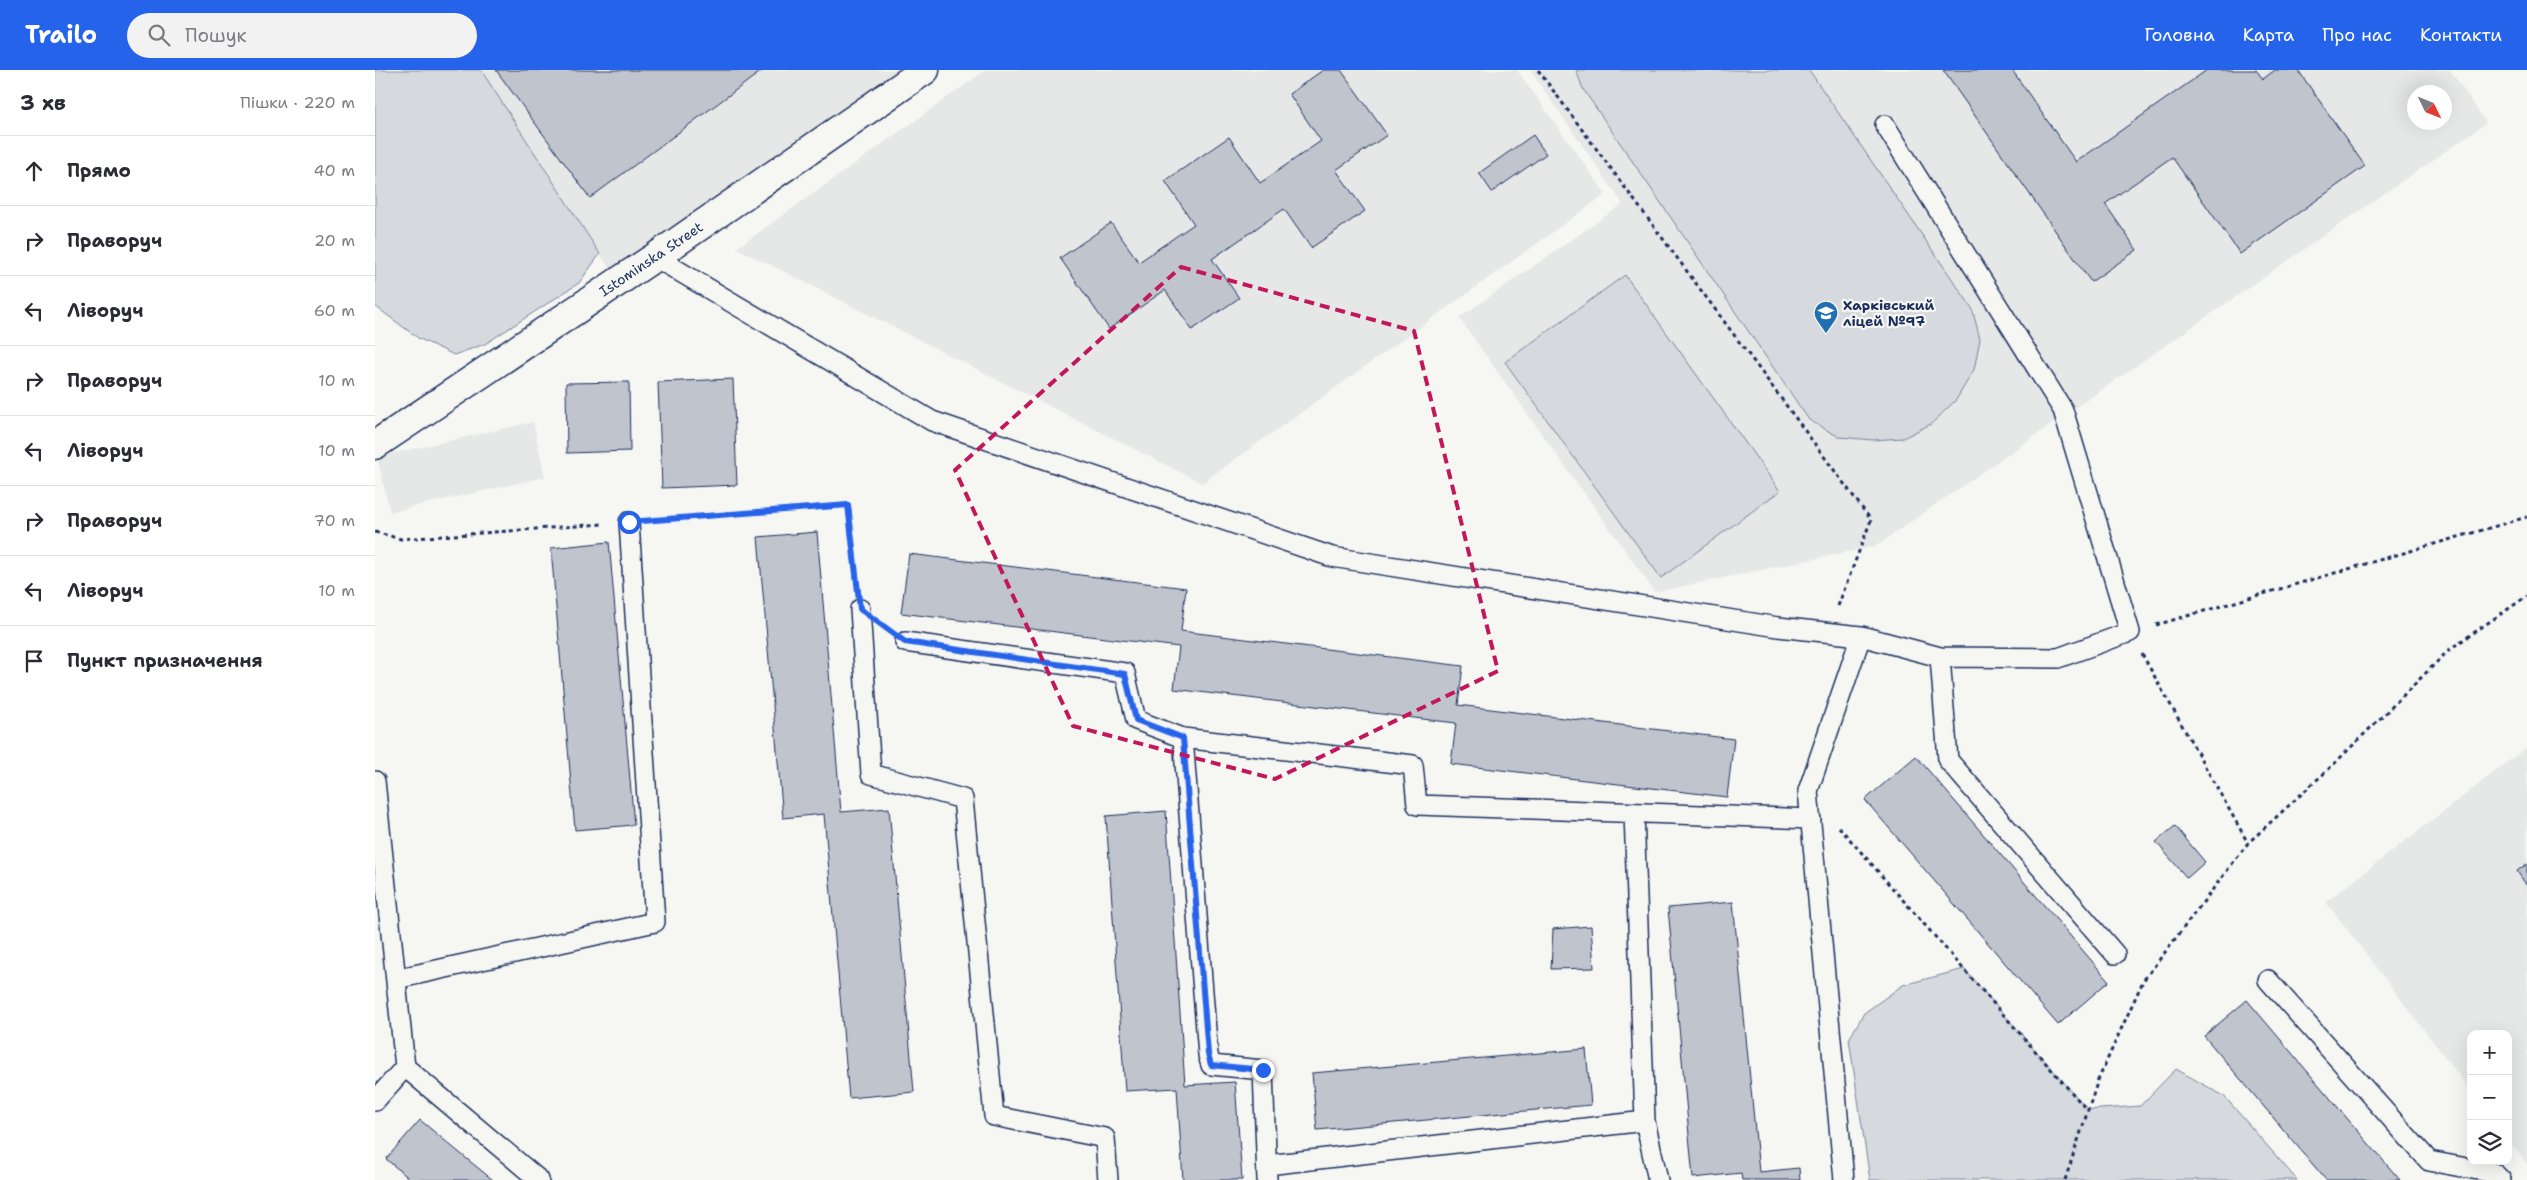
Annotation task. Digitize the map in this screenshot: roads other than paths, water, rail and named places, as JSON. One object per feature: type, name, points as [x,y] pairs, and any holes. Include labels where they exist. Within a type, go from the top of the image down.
[{"type":"street","name":"Istominska Street","points":[[375,444],[655,257],[925,70]]},
{"type":"lane","points":[[655,257],[933,421],[1333,557],[1778,627],[1861,636],[1940,656],[2058,658],[2131,632],[2063,410],[1885,125]]},
{"type":"lane","points":[[396,979],[655,922],[629,522]]},
{"type":"lane","points":[[860,609],[871,774],[963,799],[994,1116],[1105,1138],[1107,1180]]},
{"type":"lane","points":[[1844,1180],[1808,791],[1861,636]]},
{"type":"lane","points":[[905,642],[1125,674],[1136,720],[1183,738],[1413,765],[1417,805],[1811,819]]},
{"type":"lane","points":[[1940,656],[1948,760],[2115,954]]},
{"type":"lane","points":[[1183,738],[1208,1054],[1211,1065],[1263,1070],[1267,1172],[1645,1121]]},
{"type":"lane","points":[[375,781],[405,1067],[539,1180]]},
{"type":"lane","points":[[1634,813],[1645,1121],[1657,1180]]},
{"type":"lane","points":[[2269,980],[2429,1161],[2495,1173],[2501,1180]]},
{"type":"lane","points":[[375,1101],[405,1067]]},
{"type":"place","name":"Харківський ліцей №97","points":[[1826,334]]}]
